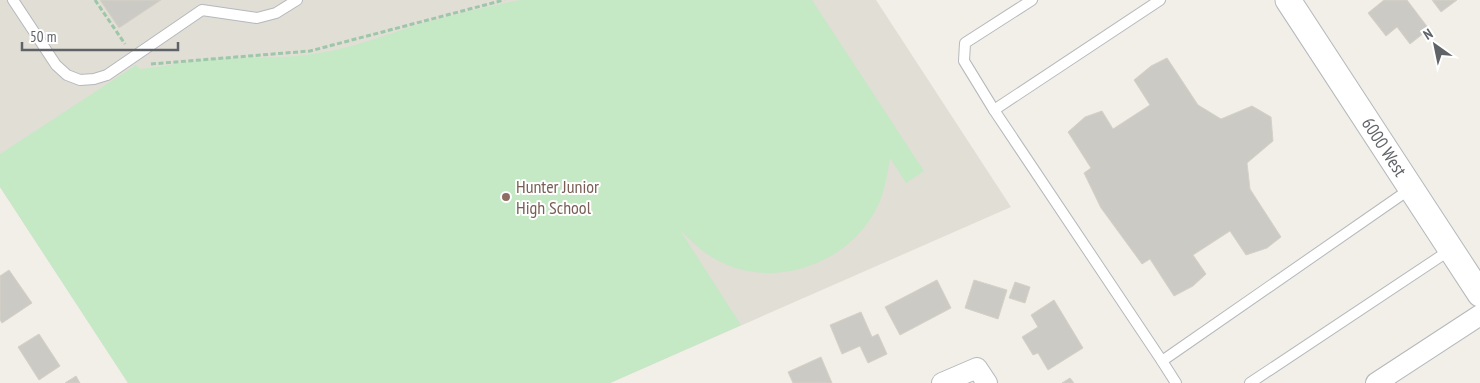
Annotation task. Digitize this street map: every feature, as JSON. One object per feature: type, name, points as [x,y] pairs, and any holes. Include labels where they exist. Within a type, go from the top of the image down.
[{"type":"street","name":"6000 West","points":[[1288,0],[1480,294]]},
{"type":"street","points":[[1376,383],[1480,315]]},
{"type":"street","points":[[942,383],[982,375]]},
{"type":"lane","points":[[13,0],[56,65],[67,75],[80,80],[94,79],[106,75],[202,10],[258,18],[276,14],[297,0]]},
{"type":"lane","points":[[1032,0],[965,43],[964,61],[994,110],[1176,383]]},
{"type":"lane","points":[[994,110],[1160,0]]},
{"type":"lane","points":[[1162,361],[1411,188]]},
{"type":"lane","points":[[1250,383],[1451,249]]},
{"type":"path","points":[[96,0],[126,44]]},
{"type":"path","points":[[149,64],[310,51],[504,0]]},
{"type":"shaded area","name":"Hunter Junior High School","points":[[0,0],[876,0],[1011,207],[610,383],[128,383],[0,187]]},
{"type":"green space","name":"Hunter Junior High School","points":[[520,0],[812,0],[924,171],[906,183],[890,158],[883,193],[874,213],[861,232],[844,247],[825,259],[804,268],[781,272],[759,272],[736,268],[710,256],[696,246],[680,230],[741,325],[610,383],[128,383],[0,187],[0,154],[136,65],[140,69],[206,60],[284,57],[325,52],[361,43],[420,24]]},
{"type":"building","points":[[100,0],[161,0],[119,28]]},
{"type":"building","points":[[1384,0],[1407,0],[1429,29],[1410,44],[1397,27],[1386,36],[1368,13]]},
{"type":"building","points":[[1432,0],[1457,0],[1441,12]]},
{"type":"building","points":[[1167,58],[1198,105],[1221,119],[1252,106],[1271,117],[1273,141],[1247,163],[1250,189],[1281,237],[1267,248],[1246,255],[1230,231],[1193,255],[1206,274],[1193,286],[1174,296],[1150,259],[1142,264],[1101,208],[1084,173],[1091,168],[1068,132],[1085,117],[1102,111],[1113,129],[1150,105],[1134,80],[1151,66]]},
{"type":"building","points":[[9,270],[32,303],[2,323],[0,320],[0,276]]},
{"type":"building","points":[[937,280],[951,308],[900,335],[885,307]]},
{"type":"building","points":[[974,280],[1007,290],[998,319],[965,308]]},
{"type":"building","points":[[1015,282],[1030,287],[1025,303],[1009,298]]},
{"type":"building","points":[[1054,300],[1083,348],[1048,370],[1038,353],[1033,355],[1022,337],[1038,327],[1031,315]]},
{"type":"building","points":[[861,312],[872,337],[878,334],[887,354],[868,363],[860,346],[842,354],[830,325]]},
{"type":"building","points":[[39,334],[60,366],[39,380],[18,347]]},
{"type":"building","points":[[821,357],[832,383],[793,383],[788,372]]},
{"type":"building","points":[[76,376],[80,383],[65,383]]},
{"type":"building","points":[[1070,378],[1074,383],[1062,383]]},
{"type":"place","name":"Hunter Junior High School","points":[[506,197]]}]
